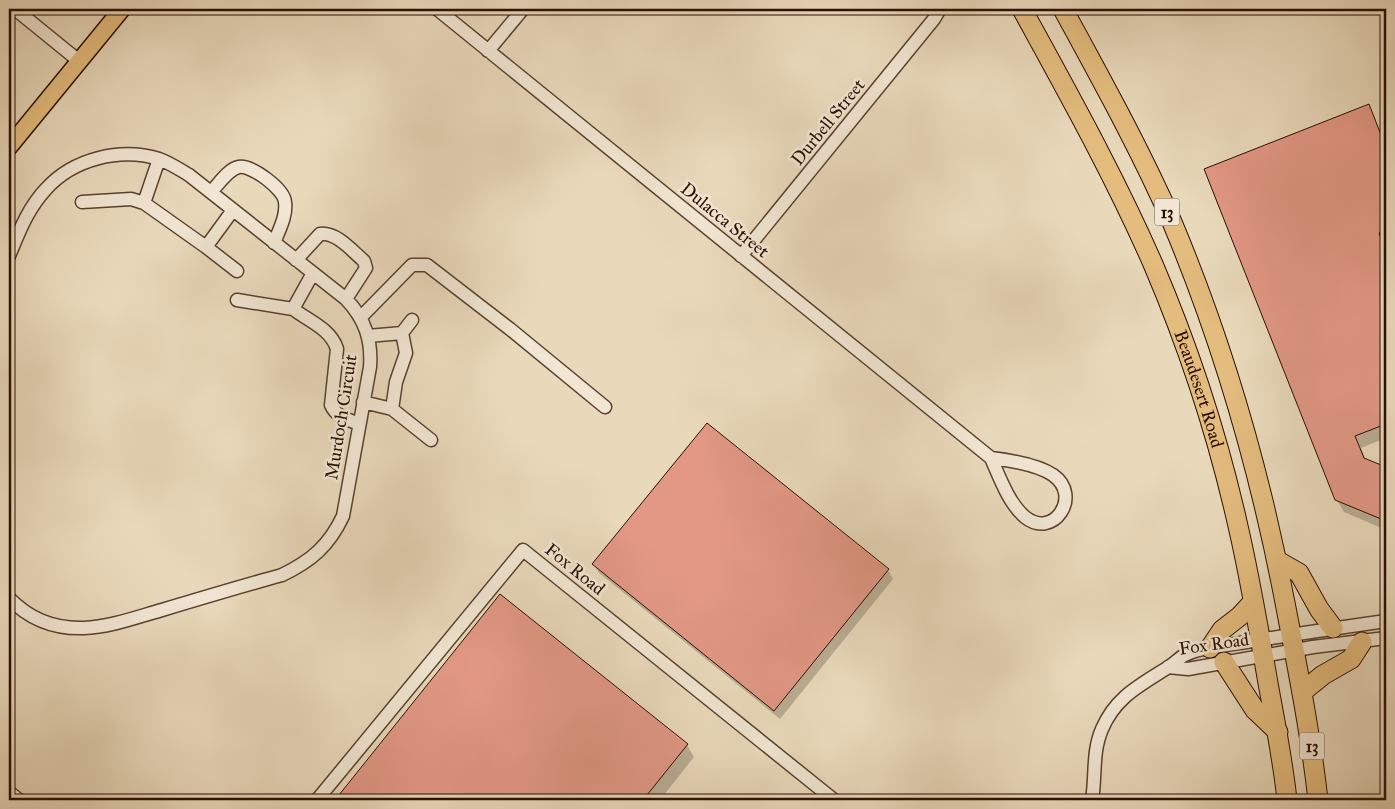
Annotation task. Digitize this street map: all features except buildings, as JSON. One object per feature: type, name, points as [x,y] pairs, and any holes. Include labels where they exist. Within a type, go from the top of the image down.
[{"type":"highway","name":"Beaudesert Road","points":[[1022,9],[1107,167],[1153,265],[1208,413],[1238,525],[1254,602],[1278,732],[1287,800]]},
{"type":"highway","name":"Beaudesert Road","points":[[1063,9],[1123,119],[1148,171],[1192,272],[1233,391],[1259,481],[1278,561],[1312,751],[1318,800]]},
{"type":"highway","points":[[1278,561],[1299,573],[1319,610],[1333,628]]},
{"type":"highway","points":[[1210,648],[1222,630],[1254,602]]},
{"type":"highway","points":[[1302,692],[1323,675],[1351,659],[1362,642]]},
{"type":"highway","points":[[1224,662],[1255,710],[1278,732]]},
{"type":"main road","points":[[9,147],[122,9]]},
{"type":"street","points":[[15,9],[79,61]]},
{"type":"street","name":"Dulacca Street","points":[[437,9],[991,458],[1000,480],[1016,508],[1026,518],[1042,524],[1057,518],[1063,509],[1066,499],[1064,487],[1057,479],[1048,473],[1013,461],[991,458]]},
{"type":"street","points":[[488,51],[523,9]]},
{"type":"street","name":"Durbell Street","points":[[741,256],[934,19],[940,9]]},
{"type":"street","name":"Murdoch Circuit","points":[[9,256],[18,233],[33,205],[46,189],[67,171],[82,164],[115,155],[144,156],[159,159],[176,166],[346,300],[360,318],[368,336],[371,353],[343,516],[337,529],[307,562],[282,575],[118,622],[85,628],[57,626],[43,621],[19,609],[9,598]]},
{"type":"street","points":[[144,203],[159,159]]},
{"type":"street","points":[[210,192],[232,170],[240,167],[252,170],[280,190],[285,200],[285,212],[274,242]]},
{"type":"street","points":[[82,202],[131,199],[144,203],[206,246],[237,271]]},
{"type":"street","points":[[206,246],[233,210]]},
{"type":"street","points":[[296,260],[320,234],[333,235],[366,264],[366,268],[346,300]]},
{"type":"street","points":[[360,318],[412,265],[427,265],[605,407]]},
{"type":"street","points":[[293,310],[313,273]]},
{"type":"street","points":[[237,300],[293,310],[323,329],[335,342],[337,349],[331,405],[333,411],[359,424]]},
{"type":"street","points":[[368,336],[402,333],[412,320]]},
{"type":"street","points":[[392,409],[397,376],[406,353],[402,333]]},
{"type":"street","points":[[363,402],[392,409],[431,440]]},
{"type":"street","name":"Fox Road","points":[[317,800],[523,550],[834,800]]},
{"type":"street","points":[[1293,642],[1333,628],[1386,622]]},
{"type":"street","points":[[1262,647],[1293,642],[1362,642],[1386,638]]},
{"type":"street","name":"Fox Road","points":[[1092,800],[1096,746],[1107,718],[1129,693],[1143,681],[1168,667],[1185,654],[1210,648],[1262,647]]},
{"type":"street","name":"Fox Road","points":[[1168,667],[1188,669],[1224,662],[1262,647]]},
{"type":"street","points":[[9,792],[19,800]]}]
